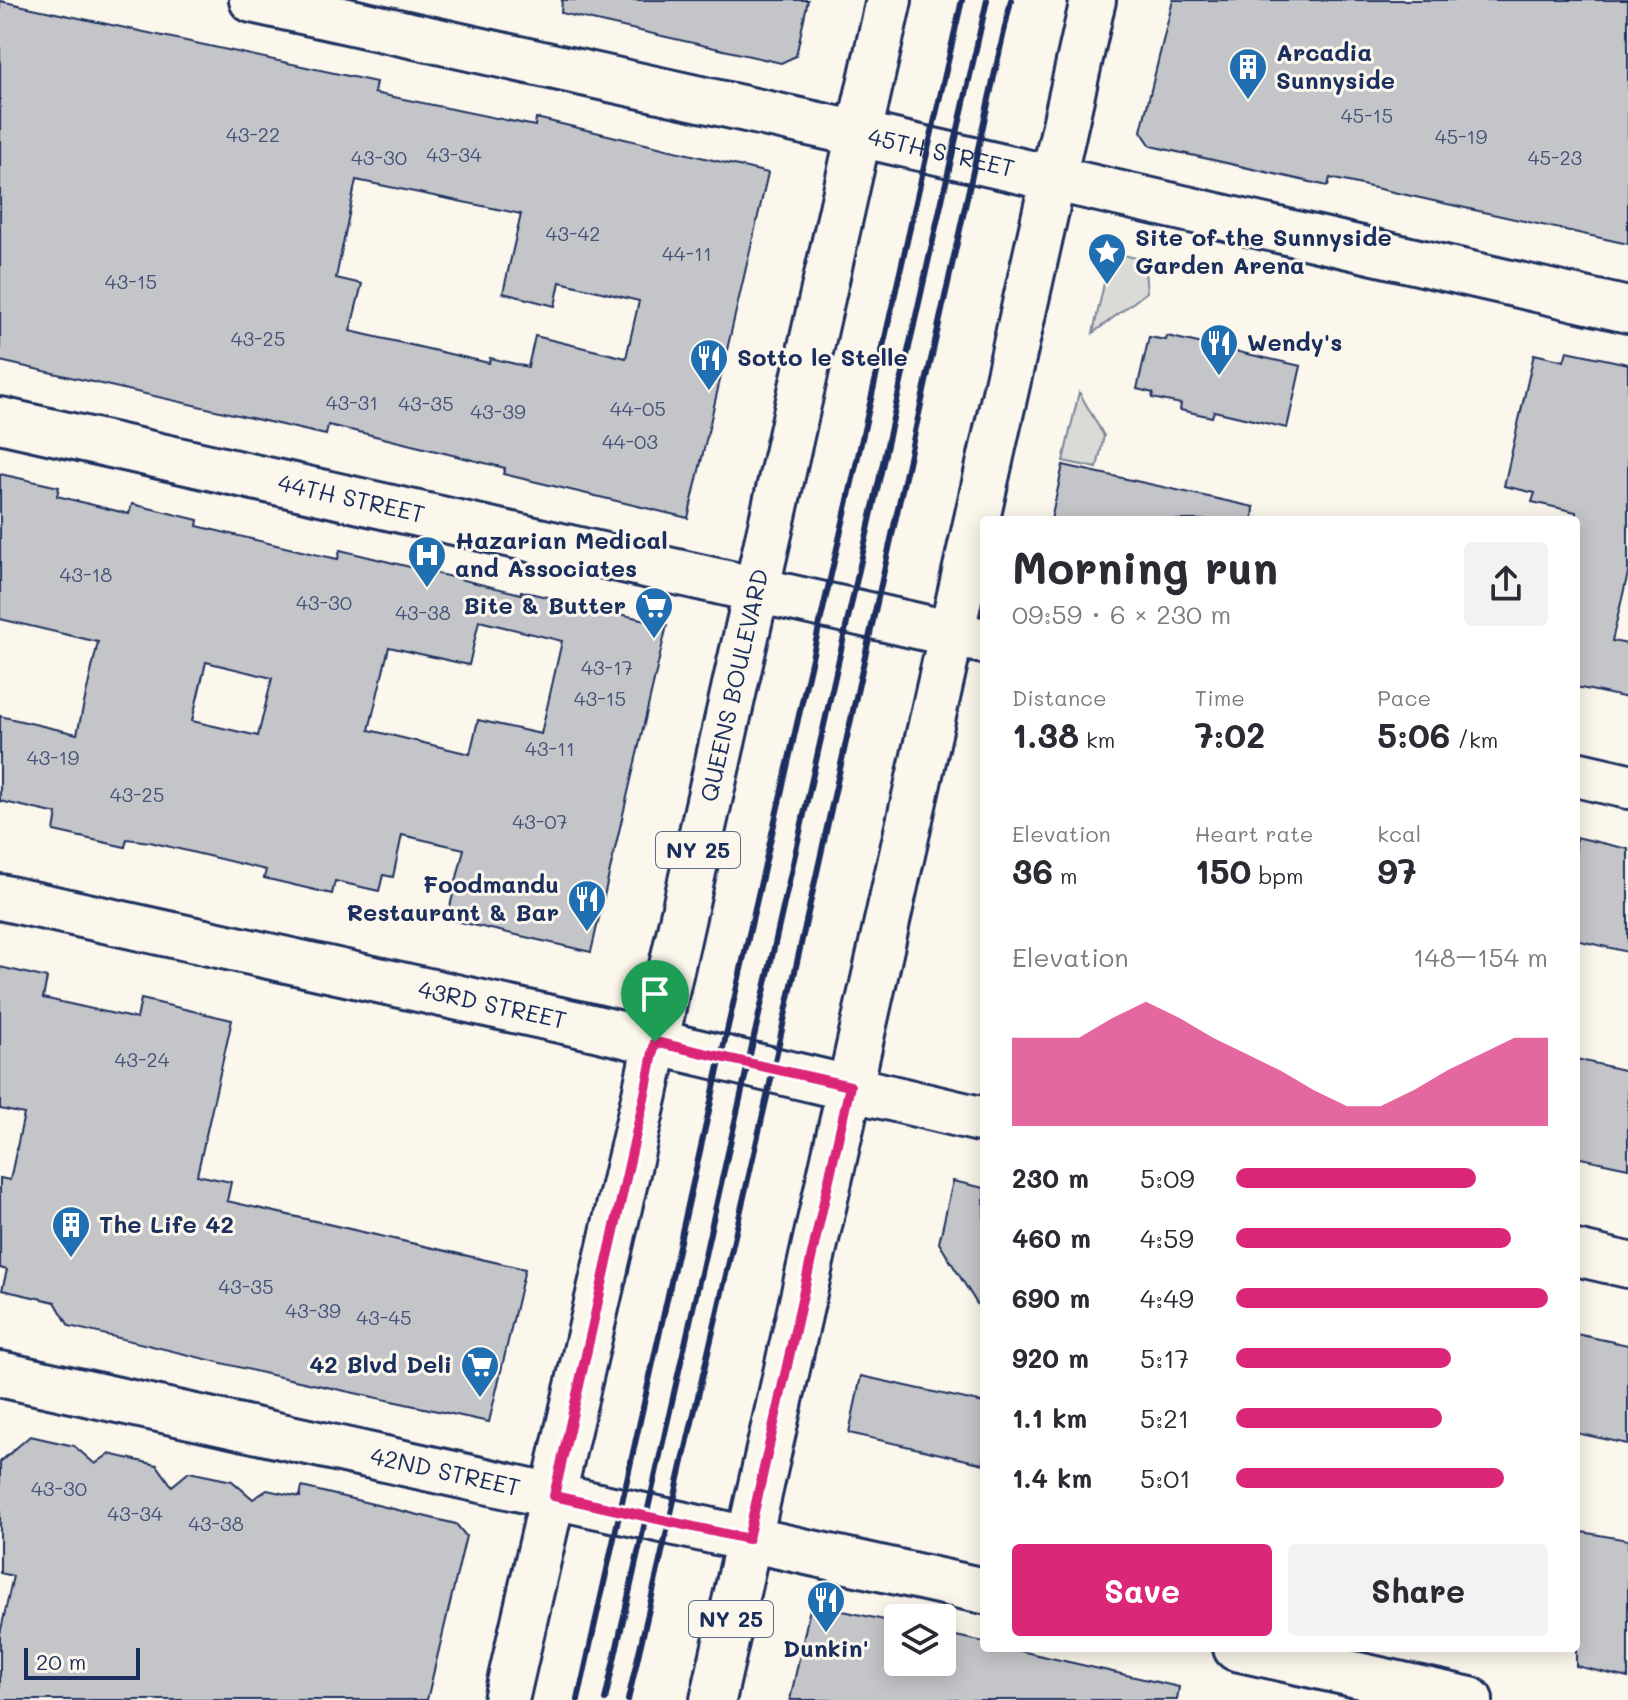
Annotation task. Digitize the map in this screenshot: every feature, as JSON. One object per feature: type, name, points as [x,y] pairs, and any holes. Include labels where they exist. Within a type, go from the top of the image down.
[{"type":"street","name":"45TH STREET","points":[[252,0],[859,134],[1628,310]]},
{"type":"street","name":"QUEENS BOULEVARD","points":[[506,1700],[645,1094],[889,0]]},
{"type":"street","name":"NY 25","points":[[990,516],[1053,178],[1093,0]]},
{"type":"street","name":"44TH STREET","points":[[0,420],[968,637]]},
{"type":"street","name":"NY 25","points":[[713,1700],[850,1086],[968,637],[980,572]]},
{"type":"street","points":[[1580,775],[1628,786]]},
{"type":"street","name":"43RD STREET","points":[[0,897],[850,1086],[910,1104],[980,1119]]},
{"type":"street","points":[[1580,1254],[1628,1265]]},
{"type":"street","name":"42ND STREET","points":[[0,1374],[980,1590]]},
{"type":"street","points":[[1254,1652],[1470,1700]]},
{"type":"shaded area","points":[[1111,252],[1144,260],[1147,292],[1093,333]]},
{"type":"shaded area","points":[[1079,392],[1104,436],[1097,468],[1063,461]]},
{"type":"building","points":[[562,0],[808,0],[796,56],[781,63],[561,13]]},
{"type":"building","points":[[1173,0],[1628,0],[1628,244],[1330,178],[1328,186],[1151,146],[1141,131]]},
{"type":"building","points":[[0,1],[376,82],[374,93],[535,126],[536,118],[768,173],[688,518],[503,474],[505,468],[328,425],[326,435],[0,361]],"holes":[[[356,180],[521,214],[503,293],[555,306],[560,282],[639,301],[626,358],[535,336],[528,367],[490,358],[489,363],[350,331],[362,284],[336,278]]]},
{"type":"building","name":"Wendy's","points":[[1167,336],[1301,366],[1287,428],[1214,411],[1212,417],[1180,410],[1181,404],[1152,398],[1153,393],[1137,389],[1149,337],[1166,340]]},
{"type":"building","points":[[1567,351],[1628,364],[1628,573],[1612,641],[1628,644],[1628,698],[1580,688],[1580,516],[1576,516],[1576,512],[1532,502],[1535,493],[1504,486],[1534,354],[1564,361]]},
{"type":"building","points":[[1063,465],[1254,507],[1253,516],[1052,516]]},
{"type":"building","points":[[0,474],[59,487],[57,496],[129,514],[132,504],[198,520],[197,526],[314,554],[338,559],[340,550],[521,594],[521,591],[667,625],[591,952],[447,919],[464,849],[402,835],[393,877],[383,875],[379,891],[335,881],[332,894],[264,878],[266,870],[150,842],[127,839],[125,847],[54,831],[57,814],[0,801],[0,716],[77,734],[98,642],[0,619]],"holes":[[[479,621],[562,641],[541,734],[478,720],[470,754],[369,730],[389,647],[469,665]],[[206,662],[272,678],[258,736],[192,721]]]},
{"type":"building","points":[[1580,838],[1628,849],[1628,952],[1580,941]]},
{"type":"building","points":[[0,967],[47,978],[43,998],[137,1019],[141,999],[232,1020],[197,1175],[231,1182],[227,1201],[525,1269],[489,1422],[271,1375],[69,1326],[55,1302],[2,1290],[7,1270],[0,1268],[0,1178],[10,1180],[24,1114],[0,1109]]},
{"type":"building","points":[[1580,1060],[1628,1071],[1628,1168],[1580,1158]]},
{"type":"building","points":[[953,1181],[980,1187],[980,1309],[939,1243]]},
{"type":"building","points":[[1580,1335],[1628,1345],[1628,1444],[1580,1434]]},
{"type":"building","points":[[861,1376],[980,1402],[980,1463],[849,1433]]},
{"type":"building","points":[[30,1436],[74,1446],[95,1464],[109,1454],[157,1465],[172,1486],[189,1472],[232,1481],[253,1499],[267,1490],[300,1497],[302,1487],[456,1524],[466,1536],[427,1700],[0,1700],[0,1634],[13,1576],[0,1573],[0,1462]]},
{"type":"building","points":[[1580,1532],[1628,1540],[1628,1678],[1576,1666],[1576,1652],[1580,1652]]},
{"type":"building","points":[[811,1604],[884,1620],[884,1676],[956,1676],[956,1636],[980,1641],[980,1652],[1025,1652],[1179,1687],[1177,1700],[790,1700]]},
{"type":"railway","points":[[578,1700],[962,0]]},
{"type":"railway","points":[[605,1700],[987,0]]},
{"type":"railway","points":[[628,1700],[769,1088],[1011,0]]},
{"type":"place","name":"Arcadia Sunnyside","points":[[1248,101]]},
{"type":"place","name":"Site of the Sunnyside Garden Arena","points":[[1107,286]]},
{"type":"place","name":"Wendy's","points":[[1219,377]]},
{"type":"place","name":"Sotto le Stelle","points":[[709,392]]},
{"type":"place","name":"Hazarian Medical and Associates","points":[[427,589]]},
{"type":"place","name":"Bite & Butter","points":[[654,640]]},
{"type":"place","name":"Foodmandu Restaurant & Bar","points":[[587,933]]},
{"type":"place","name":"The Life 42","points":[[71,1259]]},
{"type":"place","name":"42 Blvd Deli","points":[[480,1399]]},
{"type":"place","name":"Dunkin'","points":[[826,1634]]},
{"type":"route","points":[[655,1042],[850,1086],[748,1539],[554,1496],[655,1042]]}]
